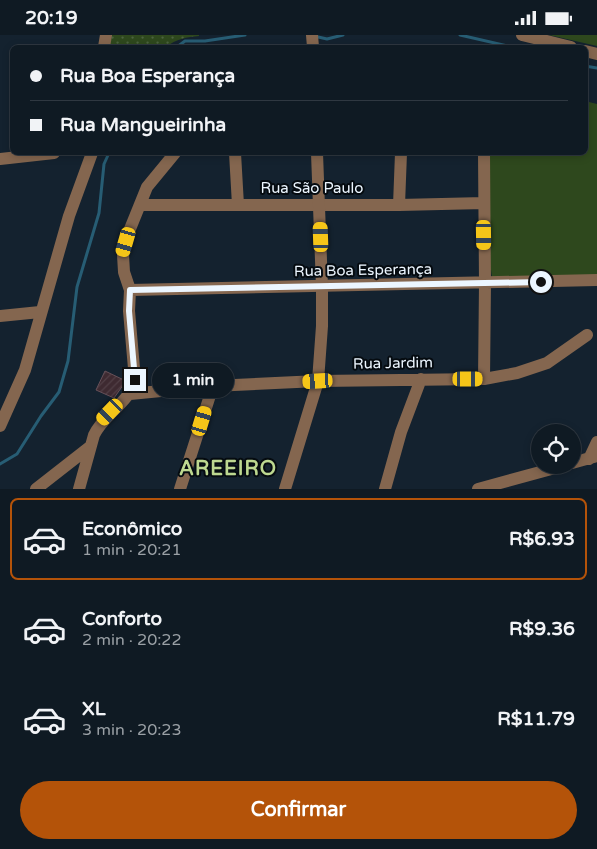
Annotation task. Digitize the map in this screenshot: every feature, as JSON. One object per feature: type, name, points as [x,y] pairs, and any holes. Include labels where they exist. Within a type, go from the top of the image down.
[{"type":"street","points":[[522,35],[563,45]]},
{"type":"street","points":[[0,159],[36,155]]},
{"type":"street","points":[[0,426],[25,369],[40,312],[91,155]]},
{"type":"street","points":[[79,489],[97,427],[130,394],[135,380],[129,311],[130,290],[124,272],[123,255],[130,229],[147,187],[173,155]]},
{"type":"street","points":[[235,155],[238,205]]},
{"type":"street","points":[[285,489],[318,381],[322,326],[322,287],[317,155]]},
{"type":"street","points":[[399,205],[401,155]]},
{"type":"street","points":[[484,155],[484,379]]},
{"type":"street","name":"Rua São Paulo","points":[[140,205],[399,205],[484,203]]},
{"type":"street","name":"Rua Boa Esperança","points":[[130,290],[597,280]]},
{"type":"street","points":[[0,316],[40,312]]},
{"type":"street","name":"Rua Jardim","points":[[130,394],[318,381],[484,379],[518,373],[547,363],[586,335]]},
{"type":"street","points":[[384,489],[401,432],[421,379]]},
{"type":"street","points":[[180,489],[213,387]]},
{"type":"street","points":[[593,458],[597,442]]},
{"type":"street","points":[[36,489],[91,446]]},
{"type":"street","points":[[478,489],[533,474]]},
{"type":"green space","points":[[111,35],[199,35],[182,39],[169,45],[109,45]]},
{"type":"green space","points":[[549,35],[597,35],[597,46]]},
{"type":"green space","points":[[588,102],[597,104],[597,276],[492,277],[491,270],[487,270],[488,155],[588,155]]},
{"type":"building","points":[[105,371],[126,381],[114,398],[96,390]]},
{"type":"waterway","points":[[180,45],[185,41],[205,41],[245,35]]},
{"type":"waterway","points":[[314,36],[327,39],[343,35]]},
{"type":"waterway","points":[[460,35],[503,45]]},
{"type":"waterway","points":[[588,66],[597,68]]},
{"type":"waterway","points":[[0,464],[17,454],[59,392],[68,361],[77,287],[99,213],[104,164],[108,155]]},
{"type":"district","name":"AREEIRO","points":[[228,469]]},
{"type":"route","points":[[135,380],[129,311],[130,290],[541,282]]}]
